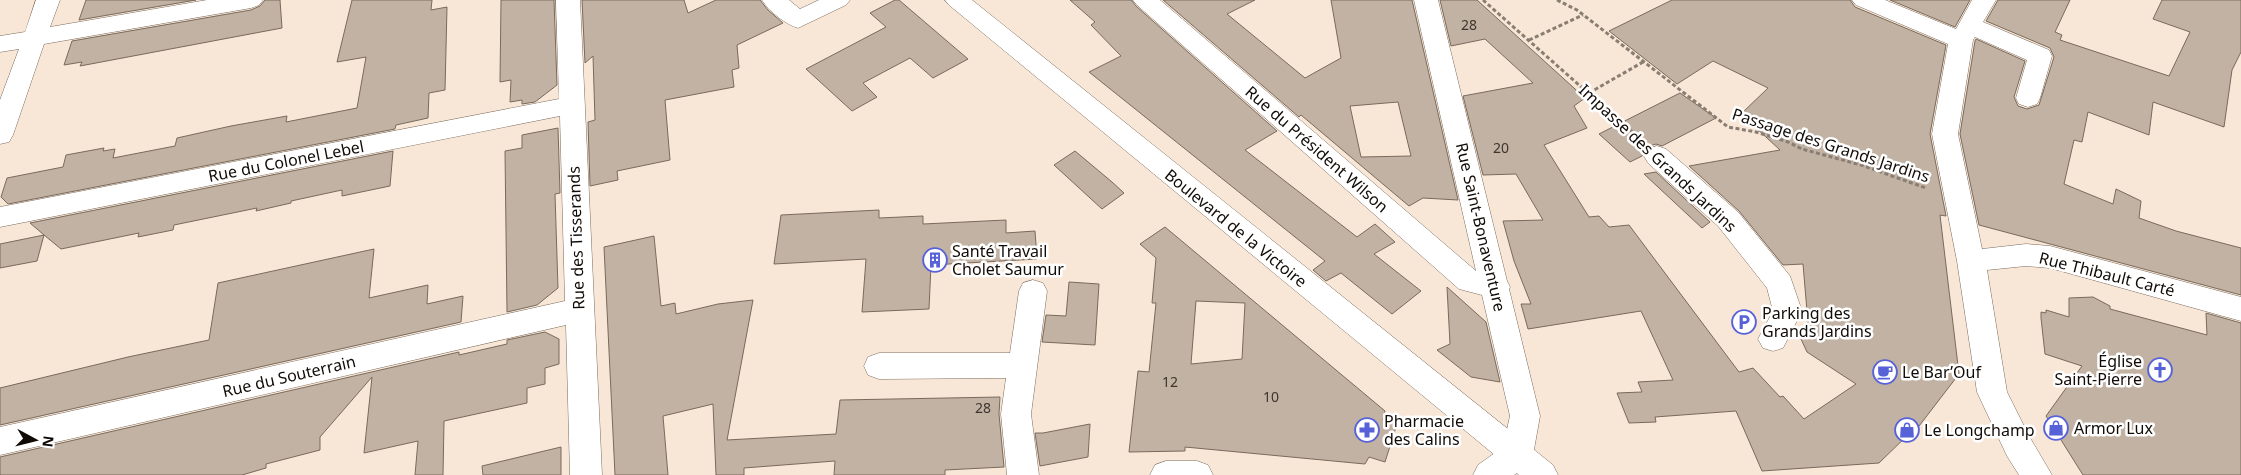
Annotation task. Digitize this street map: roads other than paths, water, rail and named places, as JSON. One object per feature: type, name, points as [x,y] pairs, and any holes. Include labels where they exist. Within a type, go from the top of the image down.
[{"type":"street","points":[[0,136],[48,0]]},
{"type":"street","points":[[0,44],[251,0]]},
{"type":"street","name":"Rue des Tisserands","points":[[568,0],[578,310],[586,475]]},
{"type":"street","points":[[774,0],[798,20],[838,0]]},
{"type":"street","name":"Boulevard de la Victoire","points":[[957,0],[1542,475]]},
{"type":"street","name":"Rue du Président Wilson","points":[[1145,0],[1469,281],[1496,287]]},
{"type":"street","name":"Rue Saint-Bonaventure","points":[[1426,0],[1496,287],[1525,416],[1517,455]]},
{"type":"street","points":[[1864,0],[2040,56],[2028,98]]},
{"type":"street","points":[[1984,0],[1966,33],[1945,134],[1971,260],[1992,392],[2018,446],[2036,475]]},
{"type":"street","name":"Rue du Colonel Lebel","points":[[0,217],[572,104]]},
{"type":"street","name":"Impasse des Grands Jardins","points":[[1658,156],[1728,219],[1780,284],[1788,310],[1773,339]]},
{"type":"street","name":"Rue Thibault Carté","points":[[1971,260],[2026,255],[2050,257],[2241,308]]},
{"type":"street","points":[[1023,475],[1016,414],[1033,291]]},
{"type":"street","name":"Rue du Souterrain","points":[[0,441],[578,310]]},
{"type":"street","points":[[878,366],[1023,365]]},
{"type":"street","points":[[1489,475],[1517,455]]},
{"type":"street","points":[[1166,475],[1197,475]]},
{"type":"place","name":"Santé Travail Cholet Saumur","points":[[935,260]]},
{"type":"place","name":"Parking des Grands Jardins","points":[[1744,322]]},
{"type":"place","name":"Église Saint-Pierre","points":[[2160,370]]},
{"type":"place","name":"Le Bar’Ouf","points":[[1885,372]]},
{"type":"place","name":"Armor Lux","points":[[2056,428]]},
{"type":"place","name":"Pharmacie des Calins","points":[[1367,430]]},
{"type":"place","name":"Le Longchamp","points":[[1907,430]]}]
